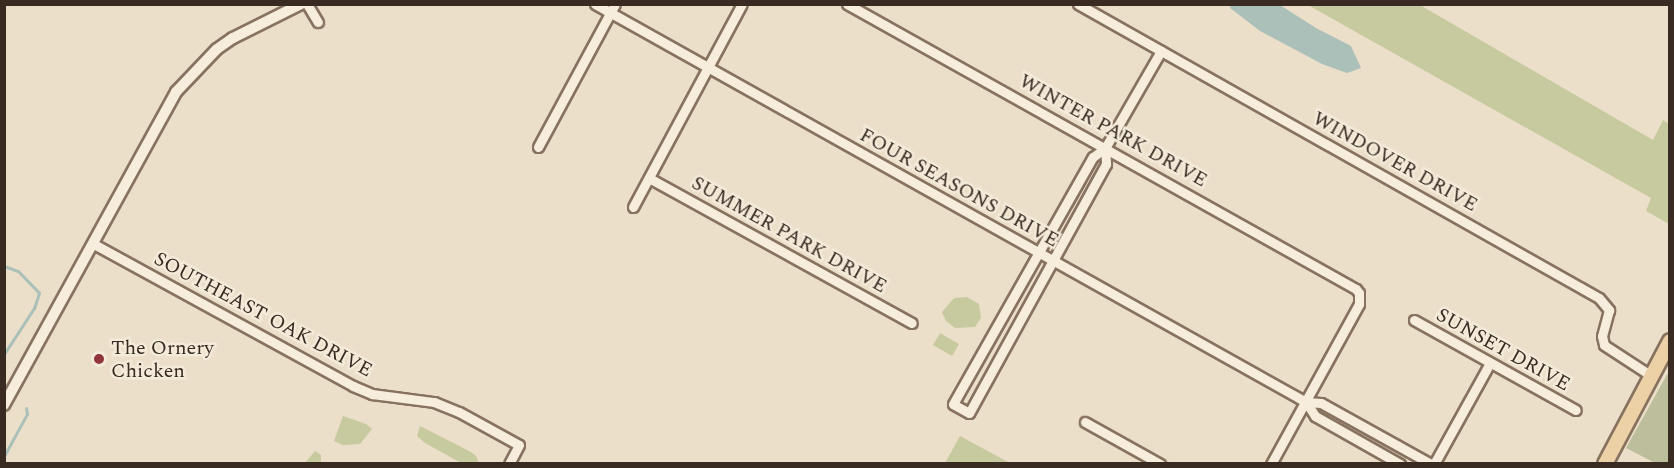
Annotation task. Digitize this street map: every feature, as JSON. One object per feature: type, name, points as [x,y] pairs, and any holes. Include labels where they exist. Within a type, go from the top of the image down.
[{"type":"main road","points":[[1605,464],[1670,340]]},
{"type":"street","points":[[4,405],[166,109],[188,77],[217,49],[233,38],[302,4]]},
{"type":"street","points":[[307,4],[318,22]]},
{"type":"street","name":"FOUR SEASONS DRIVE","points":[[596,4],[613,9],[706,68],[1306,402],[1321,403],[1432,464]]},
{"type":"street","points":[[633,207],[742,4]]},
{"type":"street","name":"WINTER PARK DRIVE","points":[[847,4],[1344,280],[1359,293],[1359,304],[1306,402]]},
{"type":"street","name":"WINDOVER DRIVE","points":[[1078,4],[1599,298],[1609,310],[1602,336],[1604,345],[1650,375]]},
{"type":"street","points":[[538,147],[613,9]]},
{"type":"street","points":[[1105,148],[1106,164],[969,413],[953,404],[1093,157],[1105,148],[1161,51]]},
{"type":"street","name":"SUMMER PARK DRIVE","points":[[649,178],[912,323]]},
{"type":"street","name":"SOUTHEAST OAK DRIVE","points":[[92,243],[353,386],[372,394],[442,404],[519,446],[509,464]]},
{"type":"street","name":"SUNSET DRIVE","points":[[1413,320],[1576,410]]},
{"type":"street","points":[[1432,464],[1490,363]]},
{"type":"street","points":[[1271,464],[1306,402]]},
{"type":"street","name":"FOUR SEASONS DRIVE","points":[[1306,402],[1315,416],[1400,464]]},
{"type":"street","points":[[1085,422],[1160,464]]},
{"type":"green space","points":[[1308,5],[1420,5],[1653,140],[1663,120],[1669,124],[1669,224],[1646,211],[1651,198]]},
{"type":"green space","points":[[967,297],[979,304],[981,318],[975,327],[955,328],[946,321],[942,312],[954,298]]},
{"type":"green space","points":[[940,333],[959,344],[952,356],[933,345]]},
{"type":"green space","points":[[1669,371],[1669,463],[1655,463],[1626,448]]},
{"type":"green space","points":[[343,416],[366,424],[372,429],[360,444],[343,445],[334,441]]},
{"type":"green space","points":[[420,426],[471,452],[479,463],[461,463],[425,443],[417,436]]},
{"type":"green space","points":[[960,436],[1010,463],[945,463]]},
{"type":"green space","points":[[315,451],[321,455],[321,463],[305,463]]},
{"type":"water","points":[[1231,4],[1280,5],[1316,28],[1351,46],[1361,68],[1347,73],[1322,64],[1260,31],[1230,8]]},
{"type":"waterway","points":[[4,266],[18,271],[39,293],[34,308],[4,354]]},
{"type":"waterway","points":[[4,456],[27,414],[26,408]]},
{"type":"place","name":"The Ornery Chicken","points":[[99,359]]}]
